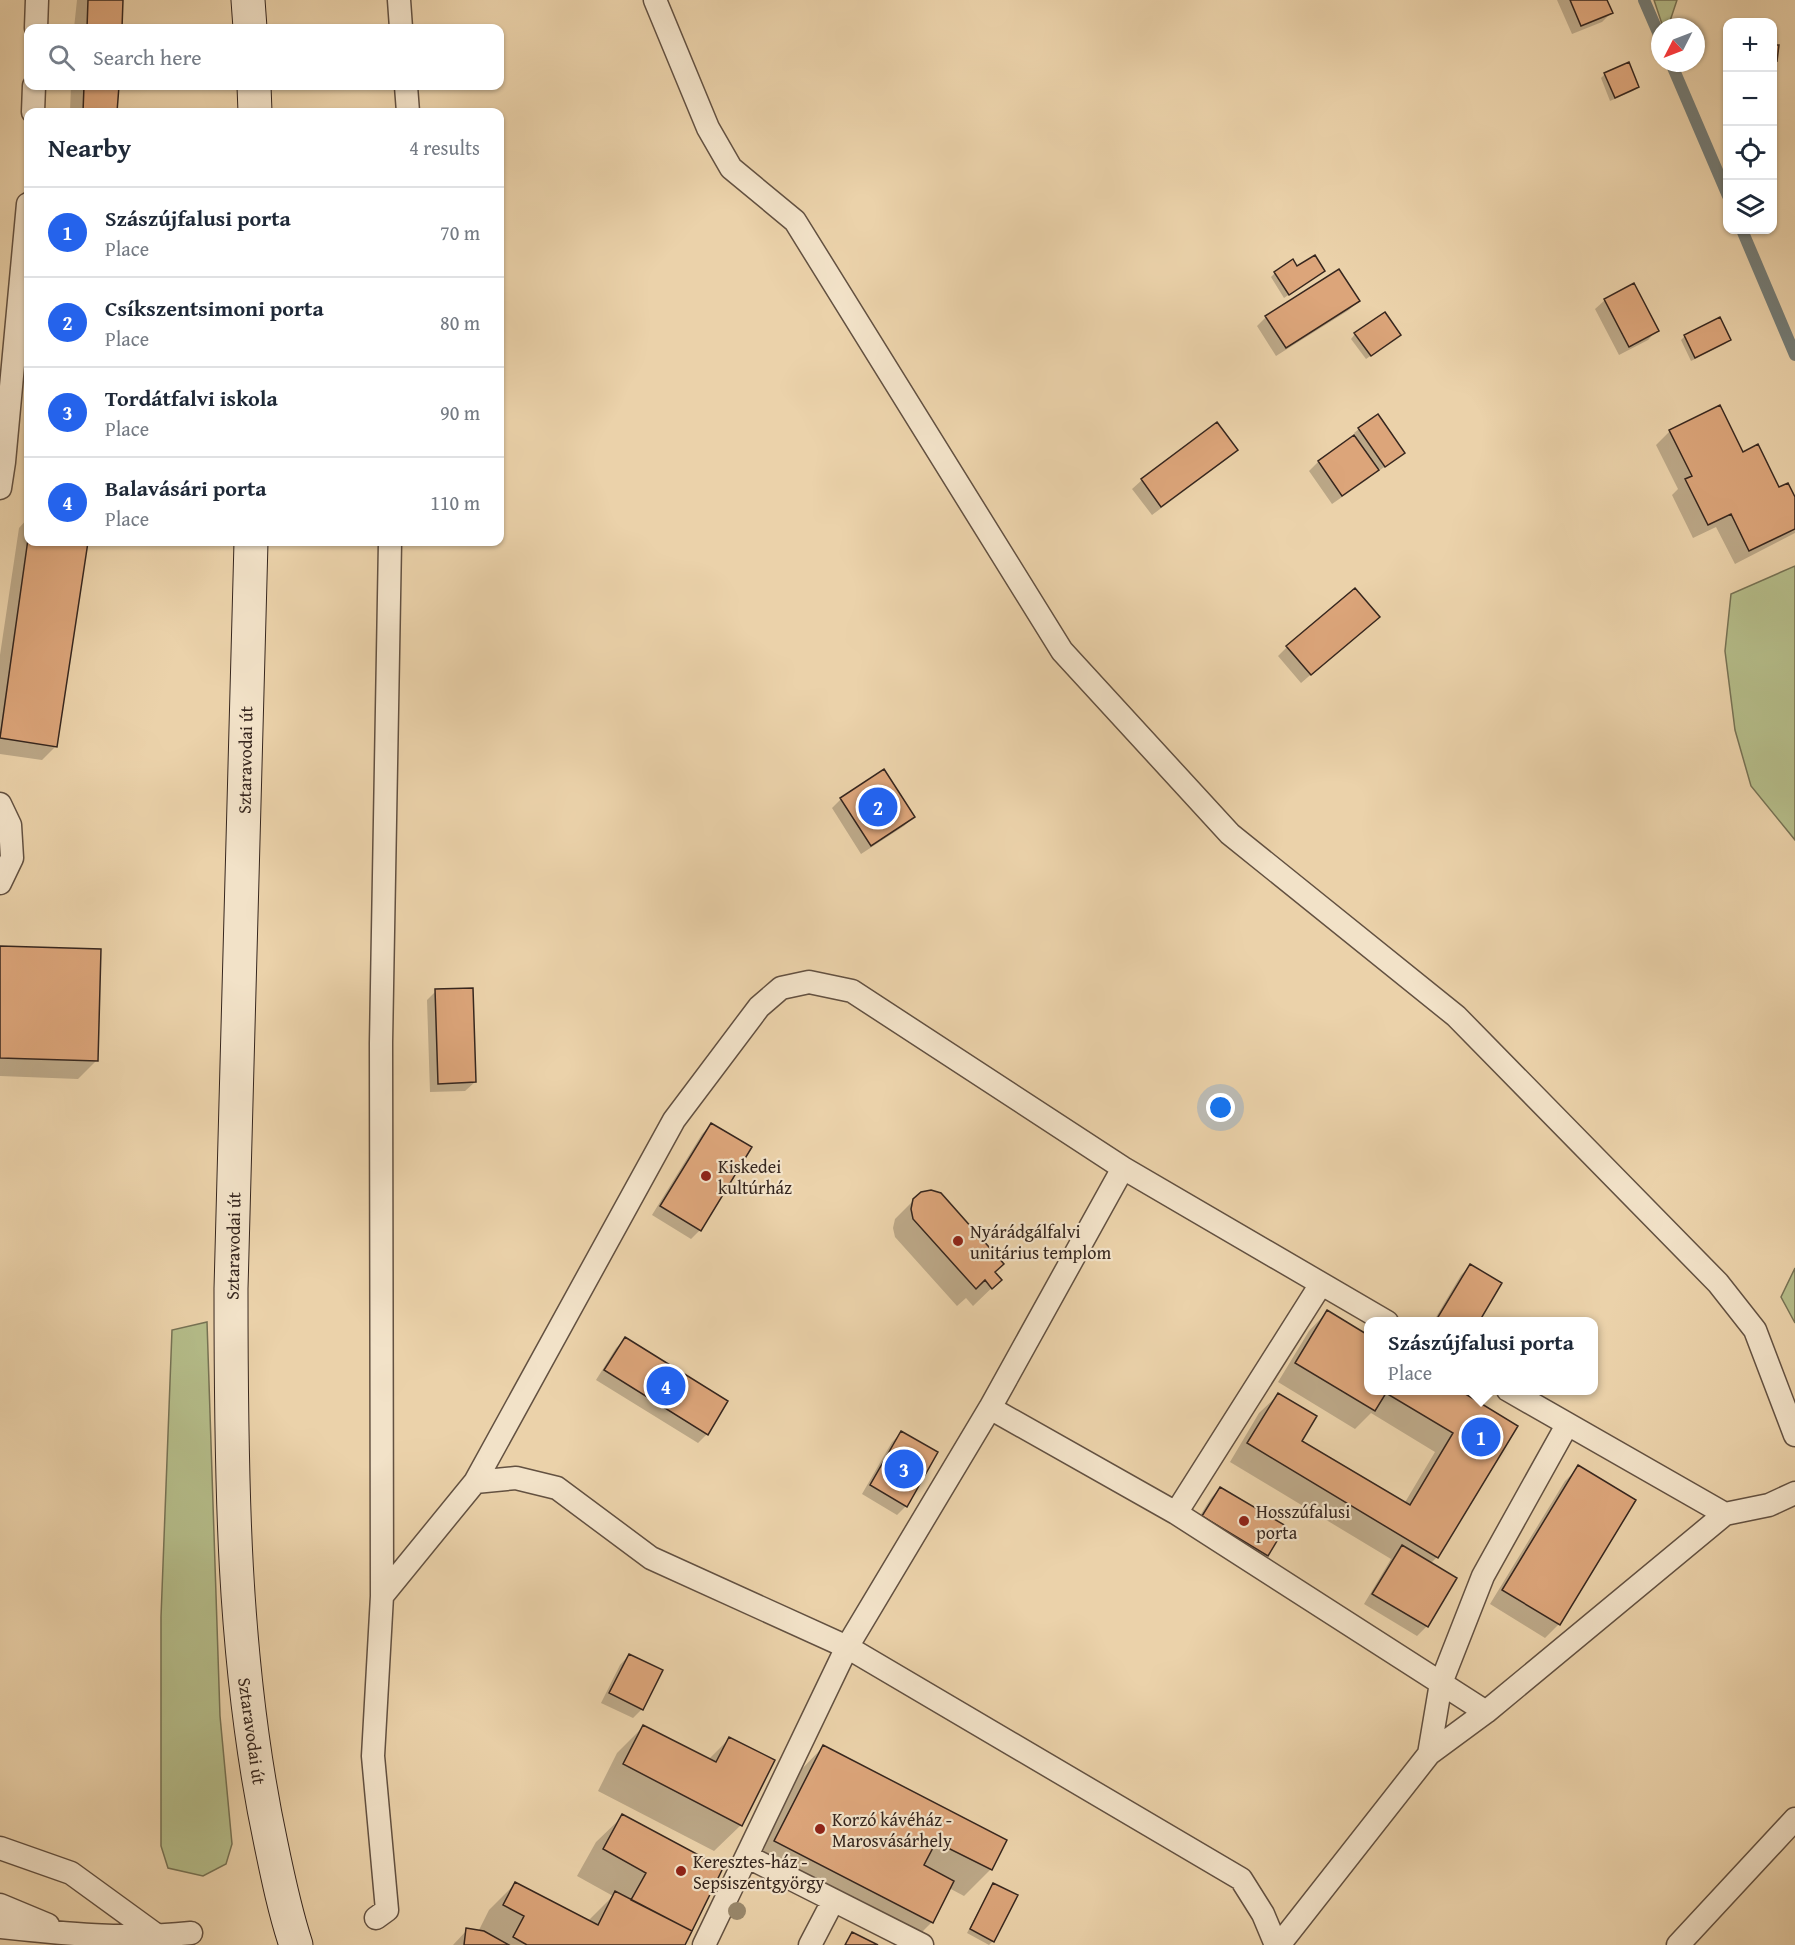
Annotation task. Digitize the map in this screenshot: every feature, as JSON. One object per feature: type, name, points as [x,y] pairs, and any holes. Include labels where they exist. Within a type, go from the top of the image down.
[{"type":"street","points":[[248,0],[250,24]]},
{"type":"street","points":[[254,90],[255,108]]},
{"type":"street","name":"Sztaravodai út","points":[[250,546],[231,1289],[231,1405],[236,1560],[245,1694],[261,1798],[296,1945]]},
{"type":"lane","points":[[36,24],[37,0]]},
{"type":"lane","points":[[399,0],[401,24]]},
{"type":"lane","points":[[655,0],[708,128],[731,168],[795,221],[1062,651],[1230,834],[1456,1016],[1718,1284],[1755,1330],[1795,1435]]},
{"type":"lane","points":[[33,108],[34,90]]},
{"type":"lane","points":[[406,90],[408,108]]},
{"type":"lane","points":[[0,488],[24,247]]},
{"type":"lane","points":[[376,1918],[387,1910],[373,1756],[382,1596],[381,1043],[390,546]]},
{"type":"lane","points":[[0,804],[10,825],[12,858],[0,883]]},
{"type":"lane","points":[[382,1596],[475,1482],[674,1120],[759,1007],[781,988],[809,982],[852,991],[1123,1168],[1378,1317]]},
{"type":"lane","points":[[704,1945],[847,1647],[990,1408],[1123,1168]]},
{"type":"lane","points":[[1176,1513],[1322,1284]]},
{"type":"lane","points":[[1516,1395],[1725,1514]]},
{"type":"lane","points":[[990,1408],[1176,1513],[1486,1712]]},
{"type":"lane","points":[[1429,1754],[1441,1683],[1483,1576],[1567,1425]]},
{"type":"lane","points":[[475,1482],[516,1478],[556,1488],[651,1558],[847,1647],[1241,1879],[1263,1914],[1278,1945],[1429,1754],[1486,1712],[1725,1514],[1769,1504],[1795,1492]]},
{"type":"lane","points":[[1678,1945],[1795,1819]]},
{"type":"lane","points":[[0,1848],[71,1873],[159,1937]]},
{"type":"lane","points":[[748,1857],[922,1945]]},
{"type":"lane","points":[[810,1945],[833,1901]]},
{"type":"lane","points":[[0,1905],[72,1935]]},
{"type":"lane","points":[[0,1927],[72,1935],[159,1937],[191,1933]]},
{"type":"green space","points":[[1654,0],[1677,0],[1671,18],[1660,18]]},
{"type":"green space","points":[[1795,566],[1795,840],[1751,786],[1735,730],[1725,651],[1731,594]]},
{"type":"green space","points":[[1795,1268],[1795,1323],[1781,1297]]},
{"type":"green space","points":[[207,1322],[220,1716],[232,1844],[226,1864],[203,1876],[168,1868],[161,1846],[161,1617],[172,1330]]},
{"type":"building","points":[[88,0],[123,0],[122,24],[87,24]]},
{"type":"building","points":[[1570,0],[1607,0],[1613,13],[1581,26]]},
{"type":"building","points":[[1629,62],[1639,87],[1615,98],[1604,73]]},
{"type":"building","points":[[84,90],[119,90],[117,108],[83,108]]},
{"type":"building","points":[[1315,255],[1325,271],[1289,295],[1274,272],[1293,259],[1297,266]]},
{"type":"building","points":[[1339,269],[1360,301],[1286,348],[1265,316]]},
{"type":"building","points":[[1634,283],[1659,331],[1629,347],[1604,299]]},
{"type":"building","points":[[1385,312],[1401,335],[1371,356],[1354,333]]},
{"type":"building","points":[[1720,317],[1731,340],[1695,358],[1684,335]]},
{"type":"building","points":[[1720,405],[1743,452],[1758,444],[1779,487],[1788,483],[1795,497],[1795,529],[1749,551],[1731,514],[1708,525],[1685,479],[1692,476],[1669,430]]},
{"type":"building","points":[[1378,414],[1405,453],[1385,467],[1358,428]]},
{"type":"building","points":[[1217,422],[1238,450],[1161,507],[1141,479]]},
{"type":"building","points":[[1354,435],[1379,470],[1342,496],[1318,461]]},
{"type":"building","points":[[27,546],[87,546],[57,747],[0,738]]},
{"type":"building","points":[[1355,588],[1380,617],[1311,675],[1286,646]]},
{"type":"building","points":[[884,769],[915,817],[871,846],[840,798]]},
{"type":"building","points":[[0,946],[101,949],[98,1061],[0,1058]]},
{"type":"building","points":[[473,988],[476,1082],[438,1084],[435,989]]},
{"type":"building","name":"Kiskedei kultúrház","points":[[711,1123],[752,1147],[701,1231],[660,1206]]},
{"type":"building","name":"Nyárádgálfalvi unitárius templom","points":[[931,1190],[941,1193],[1004,1264],[995,1272],[1002,1280],[992,1289],[985,1280],[976,1289],[913,1219],[911,1209],[913,1199],[921,1192]]},
{"type":"building","points":[[1470,1264],[1502,1283],[1482,1317],[1438,1317]]},
{"type":"building","points":[[1327,1310],[1364,1333],[1364,1395],[1385,1395],[1375,1411],[1295,1363]]},
{"type":"building","points":[[625,1337],[728,1401],[708,1435],[604,1370]]},
{"type":"building","points":[[1278,1393],[1317,1416],[1302,1441],[1410,1505],[1453,1433],[1389,1395],[1467,1395],[1518,1426],[1438,1558],[1247,1443]]},
{"type":"building","points":[[901,1431],[938,1452],[907,1507],[870,1485]]},
{"type":"building","points":[[1578,1465],[1636,1500],[1560,1625],[1502,1590]]},
{"type":"building","name":"Hosszúfalusi porta","points":[[1220,1487],[1286,1526],[1268,1556],[1202,1516]]},
{"type":"building","points":[[1402,1545],[1457,1578],[1428,1627],[1372,1594]]},
{"type":"building","points":[[629,1654],[663,1670],[643,1710],[609,1693]]},
{"type":"building","points":[[643,1725],[716,1762],[729,1737],[775,1760],[742,1826],[623,1764]]},
{"type":"building","points":[[823,1745],[1007,1840],[992,1870],[936,1842],[924,1865],[954,1881],[933,1923],[774,1841]]},
{"type":"building","name":"Keresztes-ház - Sepsiszentgyörgy","points":[[622,1814],[723,1868],[692,1931],[631,1900],[646,1873],[603,1849]]},
{"type":"building","points":[[515,1882],[598,1925],[615,1891],[692,1931],[685,1945],[527,1945],[513,1937],[524,1916],[503,1905]]},
{"type":"building","points":[[993,1883],[1018,1895],[994,1942],[970,1929]]},
{"type":"building","points":[[466,1928],[484,1931],[509,1945],[464,1945]]},
{"type":"building","points":[[852,1932],[878,1945],[845,1945]]},
{"type":"waterway","points":[[1644,0],[1652,18]]},
{"type":"waterway","points":[[1675,72],[1723,184]]},
{"type":"waterway","points":[[1744,234],[1795,355]]},
{"type":"place","name":"Csíkszentsimoni porta","points":[[878,807]]},
{"type":"place","name":"Kiskedei kultúrház","points":[[706,1176]]},
{"type":"place","name":"Nyárádgálfalvi unitárius templom","points":[[958,1241]]},
{"type":"place","name":"Balavásári porta","points":[[666,1386]]},
{"type":"place","name":"Szászújfalusi porta","points":[[1481,1437]]},
{"type":"place","name":"Tordátfalvi iskola","points":[[904,1469]]},
{"type":"place","name":"Hosszúfalusi porta","points":[[1244,1521]]},
{"type":"place","name":"Korzó kávéház - Marosvásárhely","points":[[820,1829]]},
{"type":"place","name":"Keresztes-ház - Sepsiszentgyörgy","points":[[681,1871]]}]
